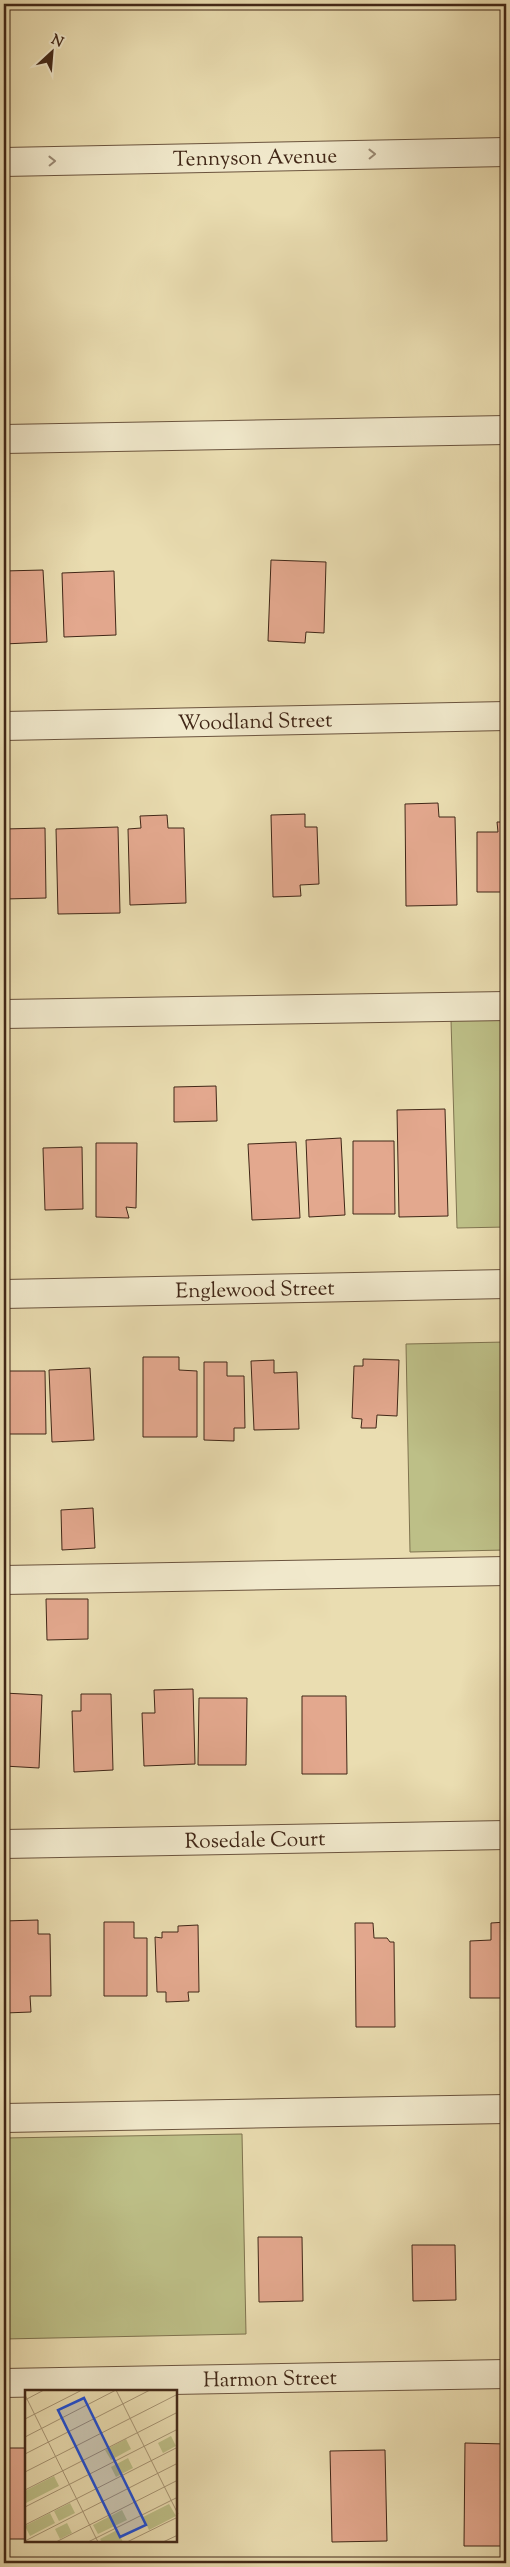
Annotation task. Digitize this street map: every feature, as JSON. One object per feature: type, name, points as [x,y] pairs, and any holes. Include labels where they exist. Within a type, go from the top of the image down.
[{"type":"street","name":"Tennyson Avenue","points":[[4,162],[506,152]]},
{"type":"street","points":[[4,439],[506,430]]},
{"type":"street","name":"Woodland Street","points":[[4,726],[506,716]]},
{"type":"street","points":[[4,1014],[506,1006]]},
{"type":"street","name":"Englewood Street","points":[[4,1294],[506,1284]]},
{"type":"street","points":[[4,1580],[506,1571]]},
{"type":"street","name":"Rosedale Court","points":[[4,1844],[506,1835]]},
{"type":"street","points":[[4,2118],[506,2109]]},
{"type":"street","name":"Harmon Street","points":[[4,2382],[506,2374]]},
{"type":"green space","points":[[506,1019],[506,1227],[457,1228],[451,1020]]},
{"type":"green space","points":[[506,1342],[506,1550],[410,1552],[406,1344]]},
{"type":"green space","points":[[242,2134],[246,2334],[4,2339],[4,2138]]},
{"type":"building","points":[[271,560],[326,562],[324,633],[306,632],[305,643],[268,641]]},
{"type":"building","points":[[43,570],[47,642],[4,644],[4,571]]},
{"type":"building","points":[[114,571],[116,635],[64,637],[62,573]]},
{"type":"building","points":[[438,803],[439,817],[455,817],[457,905],[406,906],[405,804]]},
{"type":"building","points":[[305,814],[305,827],[317,827],[319,884],[300,885],[301,896],[273,897],[271,815]]},
{"type":"building","points":[[167,815],[168,828],[184,828],[186,903],[130,905],[128,829],[141,828],[140,816]]},
{"type":"building","points":[[497,822],[506,822],[506,892],[477,892],[477,832],[498,832]]},
{"type":"building","points":[[118,827],[120,913],[58,914],[56,829]]},
{"type":"building","points":[[45,828],[46,898],[4,899],[4,829]]},
{"type":"building","points":[[216,1086],[217,1121],[174,1122],[174,1087]]},
{"type":"building","points":[[445,1109],[448,1216],[399,1217],[397,1110]]},
{"type":"building","points":[[341,1138],[345,1215],[309,1217],[306,1140]]},
{"type":"building","points":[[353,1141],[394,1141],[395,1214],[353,1214]]},
{"type":"building","points":[[296,1142],[300,1218],[252,1220],[248,1144]]},
{"type":"building","points":[[96,1143],[137,1143],[136,1208],[126,1207],[129,1218],[96,1217]]},
{"type":"building","points":[[82,1147],[83,1209],[45,1210],[43,1148]]},
{"type":"building","points":[[143,1357],[179,1357],[179,1370],[197,1371],[197,1437],[143,1437]]},
{"type":"building","points":[[363,1359],[399,1360],[397,1416],[377,1415],[376,1428],[361,1428],[362,1419],[352,1418],[354,1366],[363,1366]]},
{"type":"building","points":[[274,1360],[274,1373],[297,1372],[299,1429],[254,1430],[251,1361]]},
{"type":"building","points":[[204,1362],[227,1362],[227,1376],[244,1376],[245,1428],[234,1428],[234,1441],[204,1440]]},
{"type":"building","points":[[90,1368],[94,1440],[52,1442],[49,1370]]},
{"type":"building","points":[[4,1371],[45,1371],[46,1434],[4,1434]]},
{"type":"building","points":[[93,1508],[95,1548],[62,1550],[61,1510]]},
{"type":"building","points":[[46,1599],[88,1599],[88,1639],[47,1640]]},
{"type":"building","points":[[193,1689],[195,1764],[144,1766],[142,1713],[155,1713],[154,1690]]},
{"type":"building","points":[[4,1693],[42,1695],[39,1768],[4,1766]]},
{"type":"building","points":[[81,1694],[111,1694],[113,1770],[74,1772],[72,1711],[81,1711]]},
{"type":"building","points":[[302,1696],[346,1696],[347,1774],[302,1774]]},
{"type":"building","points":[[199,1698],[247,1698],[246,1765],[198,1765]]},
{"type":"building","points":[[38,1920],[38,1934],[50,1934],[51,1996],[30,1996],[31,2012],[5,2013],[4,1921]]},
{"type":"building","points":[[104,1922],[134,1922],[134,1938],[147,1938],[147,1996],[104,1996]]},
{"type":"building","points":[[506,1922],[506,1998],[470,1998],[470,1941],[491,1940],[491,1923]]},
{"type":"building","points":[[355,1923],[373,1923],[374,1938],[387,1938],[390,1942],[394,1942],[395,2027],[356,2027]]},
{"type":"building","points":[[198,1925],[199,1992],[188,1992],[189,2001],[166,2002],[166,1992],[157,1992],[155,1937],[162,1938],[162,1932],[178,1932],[178,1926]]},
{"type":"building","points":[[258,2237],[302,2237],[303,2301],[259,2302]]},
{"type":"building","points":[[412,2245],[455,2245],[456,2300],[413,2301]]},
{"type":"building","points":[[465,2443],[506,2444],[506,2546],[464,2546]]},
{"type":"building","points":[[8,2448],[25,2448],[25,2539],[8,2539]]},
{"type":"building","points":[[385,2450],[387,2541],[332,2542],[330,2451]]}]
